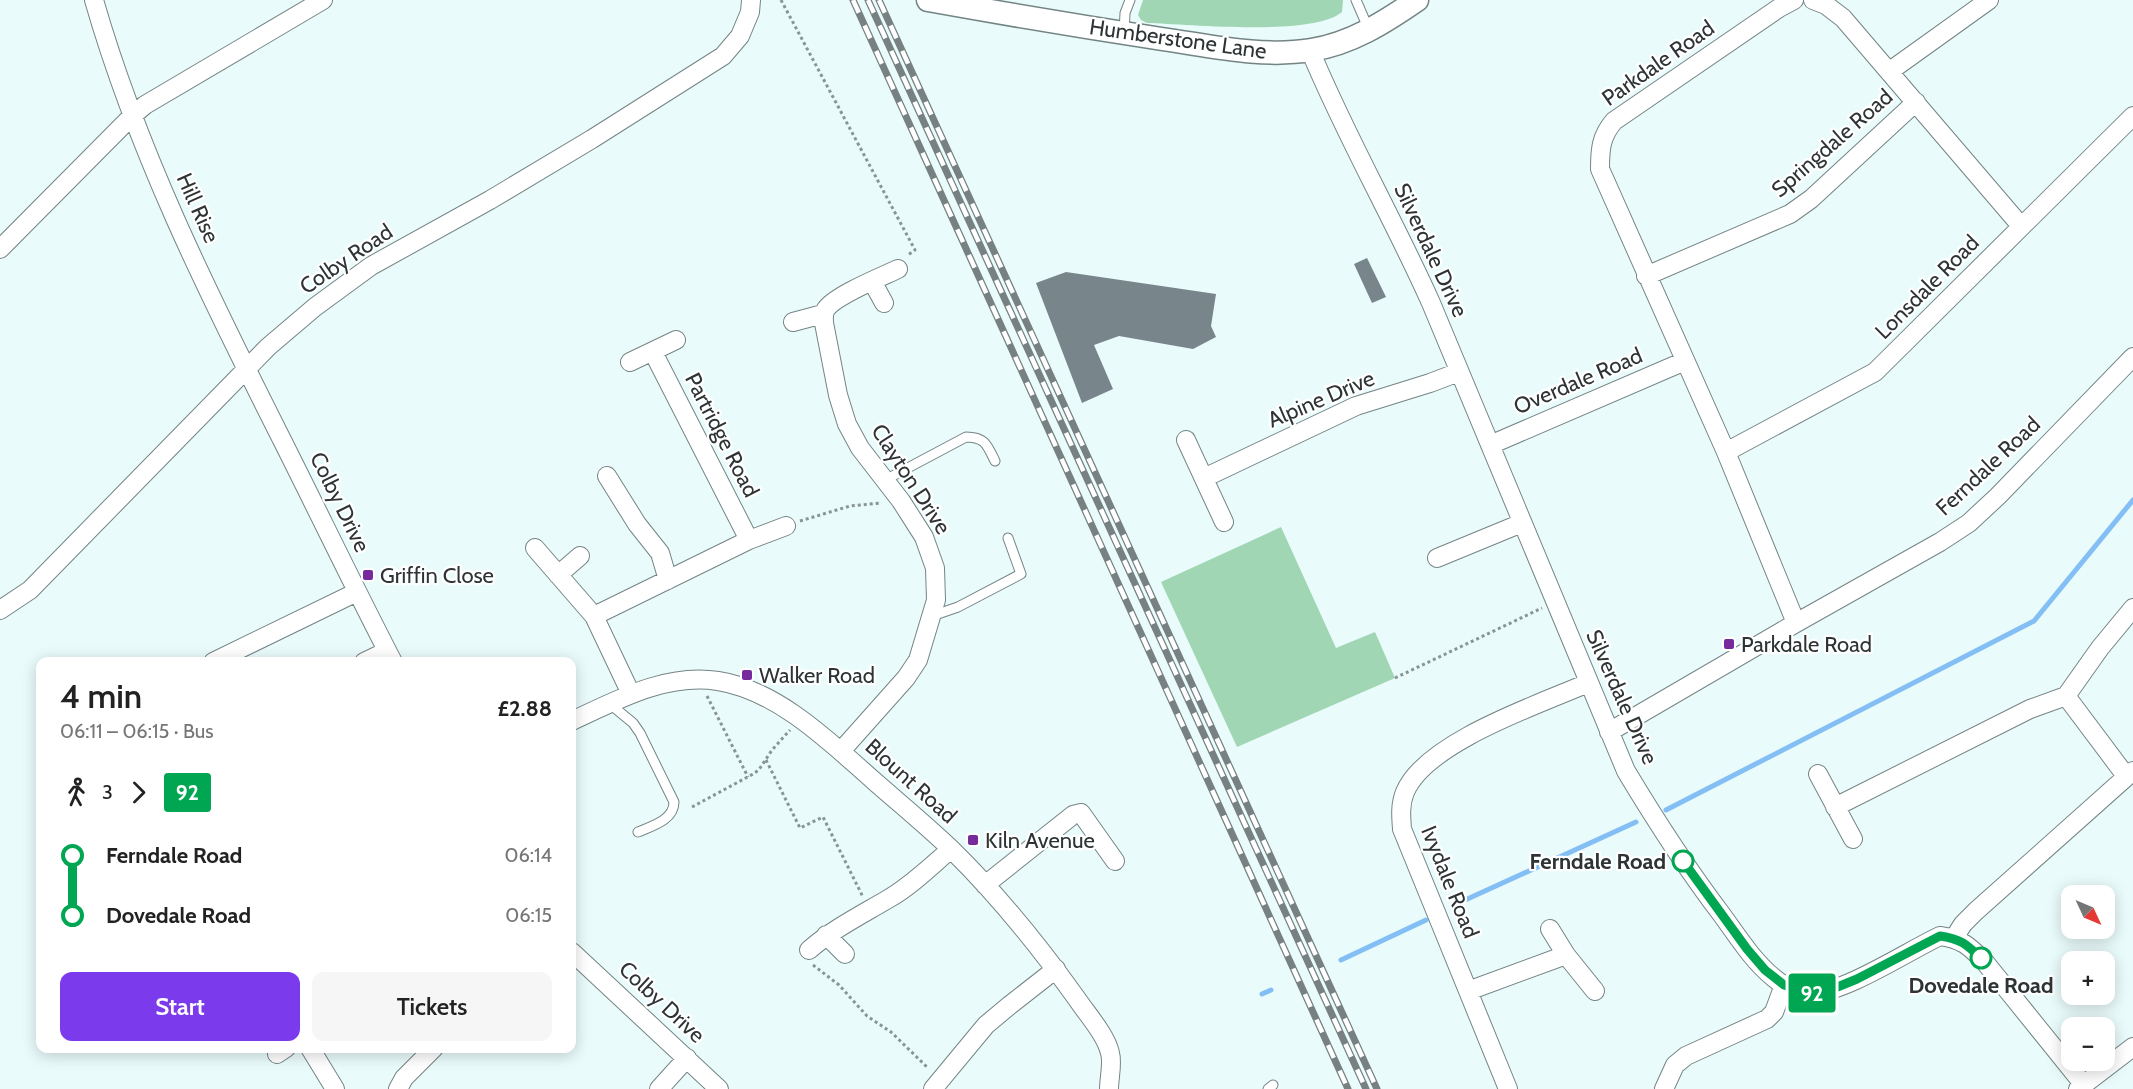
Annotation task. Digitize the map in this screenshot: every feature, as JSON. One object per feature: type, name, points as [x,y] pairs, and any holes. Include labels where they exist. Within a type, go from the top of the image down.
[{"type":"street","name":"Hill Rise","points":[[94,0],[132,116],[165,196],[246,369],[277,429]]},
{"type":"street","points":[[0,249],[145,105],[323,0]]},
{"type":"street","name":"Colby Road","points":[[0,609],[30,590],[268,347],[315,307],[371,266],[601,134],[723,56],[740,36],[750,12],[751,0]]},
{"type":"street","name":"Humberstone Lane","points":[[928,0],[982,5],[1124,33],[1240,51],[1276,54],[1330,46],[1369,30],[1417,0]]},
{"type":"street","name":"Parkdale Road","points":[[1794,0],[1614,121],[1604,132],[1599,148],[1599,169],[1726,452],[1796,622]]},
{"type":"street","points":[[1813,0],[1826,5],[1843,18],[2021,226]]},
{"type":"street","points":[[1890,71],[1989,0]]},
{"type":"street","name":"Silverdale Drive","points":[[1310,50],[1404,243],[1626,771],[1659,827],[1747,949],[1765,970],[1784,985],[1810,993],[1830,990],[1857,979],[1940,936],[1954,938]]},
{"type":"street","name":"Springdale Road","points":[[1646,276],[1790,214],[1811,199],[1916,102]]},
{"type":"street","name":"Lonsdale Road","points":[[1726,452],[1875,372],[2133,116]]},
{"type":"street","points":[[794,322],[824,314],[827,307],[840,298],[898,269]]},
{"type":"street","points":[[872,281],[884,303]]},
{"type":"street","name":"Clayton Drive","points":[[824,314],[838,395],[847,424],[860,448],[901,501],[924,537],[935,568],[936,600],[918,660],[906,678],[841,751]]},
{"type":"street","points":[[630,362],[676,340]]},
{"type":"street","name":"Partridge Road","points":[[652,352],[748,540]]},
{"type":"street","name":"Overdale Road","points":[[1490,445],[1685,361]]},
{"type":"street","name":"Ferndale Road","points":[[1609,732],[1796,622],[1940,542],[1969,523],[2129,369]]},
{"type":"street","name":"Alpine Drive","points":[[1204,478],[1356,406],[1459,372]]},
{"type":"street","name":"Colby Drive","points":[[277,429],[390,656]]},
{"type":"street","points":[[1186,440],[1224,522]]},
{"type":"street","points":[[607,476],[637,524],[660,553],[669,580]]},
{"type":"street","points":[[1437,558],[1522,524]]},
{"type":"street","points":[[594,616],[748,540],[786,526]]},
{"type":"street","points":[[535,548],[594,616],[631,694]]},
{"type":"street","points":[[558,575],[580,556]]},
{"type":"street","points":[[223,657],[357,591]]},
{"type":"street","points":[[1835,807],[2030,709],[2066,696],[2100,648],[2133,608]]},
{"type":"street","name":"Blount Road","points":[[576,719],[631,694],[663,683],[699,680],[719,681],[751,691],[776,702],[801,719],[841,751],[951,849],[985,885],[1056,969],[1100,1032],[1110,1053],[1109,1089]]},
{"type":"street","name":"Ivydale Road","points":[[1508,1089],[1402,829],[1400,811],[1405,792],[1415,776],[1446,750],[1493,724],[1588,683]]},
{"type":"street","points":[[2066,696],[2129,774],[1976,911],[1963,924],[1954,938],[1966,943],[1984,962],[2081,1087],[2133,1047]]},
{"type":"street","points":[[1818,774],[1853,839]]},
{"type":"street","points":[[985,885],[1073,814],[1081,813],[1088,820],[1115,861]]},
{"type":"street","points":[[809,950],[826,935],[889,899],[951,849]]},
{"type":"street","points":[[1550,929],[1566,955],[1595,991]]},
{"type":"street","points":[[826,935],[845,954]]},
{"type":"street","points":[[1468,991],[1566,955]]},
{"type":"street","name":"Colby Drive","points":[[576,956],[719,1089]]},
{"type":"street","points":[[936,1085],[986,1025],[1056,969]]},
{"type":"street","points":[[1664,1089],[1675,1065],[1686,1056],[1767,1019],[1774,1012],[1784,985]]},
{"type":"street","points":[[313,1053],[335,1089]]},
{"type":"street","points":[[398,1089],[404,1078],[429,1053]]},
{"type":"street","points":[[659,1089],[687,1058]]},
{"type":"lane","points":[[1124,33],[1125,13],[1130,0]]},
{"type":"lane","points":[[1356,0],[1369,30]]},
{"type":"lane","points":[[885,480],[966,437],[975,437],[986,443],[995,461]]},
{"type":"lane","points":[[932,616],[958,607],[1021,574],[1008,538]]},
{"type":"lane","points":[[610,704],[633,723],[640,733],[674,802],[674,808],[669,816],[638,832]]},
{"type":"path","points":[[781,0],[915,250],[897,262],[898,269]]},
{"type":"path","points":[[786,526],[850,506],[901,501]]},
{"type":"path","points":[[1395,678],[1555,602]]},
{"type":"path","points":[[699,680],[748,777]]},
{"type":"path","points":[[692,807],[748,777],[760,768],[772,750],[801,719]]},
{"type":"path","points":[[766,760],[800,828],[823,817],[869,909]]},
{"type":"path","points":[[809,950],[809,962],[838,985],[867,1016],[891,1032],[936,1085]]},
{"type":"green space","points":[[1143,0],[1343,0],[1342,12],[1327,20],[1278,27],[1219,27],[1147,23],[1138,15]]},
{"type":"green space","points":[[1281,527],[1336,648],[1375,632],[1395,678],[1237,747],[1161,582]]},
{"type":"building","points":[[1367,258],[1386,297],[1372,303],[1354,264]]},
{"type":"building","points":[[1066,272],[1216,294],[1211,326],[1216,337],[1193,349],[1119,336],[1094,345],[1113,389],[1082,403],[1036,283]]},
{"type":"waterway","points":[[1666,810],[2034,621],[2133,500]]},
{"type":"waterway","points":[[1452,906],[1636,822]]},
{"type":"waterway","points":[[1341,960],[1426,920]]},
{"type":"waterway","points":[[1262,994],[1271,990]]},
{"type":"railway","points":[[853,0],[1348,1089]]},
{"type":"railway","points":[[868,0],[1366,1089]]},
{"type":"railway","points":[[879,0],[1377,1089]]},
{"type":"bus line","name":"92","points":[[1683,861],[1747,949],[1765,970],[1784,985],[1810,993],[1830,990],[1857,979],[1940,936],[1966,943],[1981,958]]},
{"type":"place","name":"Griffin Close","points":[[368,575]]},
{"type":"place","name":"Parkdale Road","points":[[1729,644]]},
{"type":"place","name":"Walker Road","points":[[747,675]]},
{"type":"place","name":"Kiln Avenue","points":[[973,840]]},
{"type":"place","name":"Ferndale Road","points":[[1683,861]]},
{"type":"place","name":"Dovedale Road","points":[[1981,958]]}]
